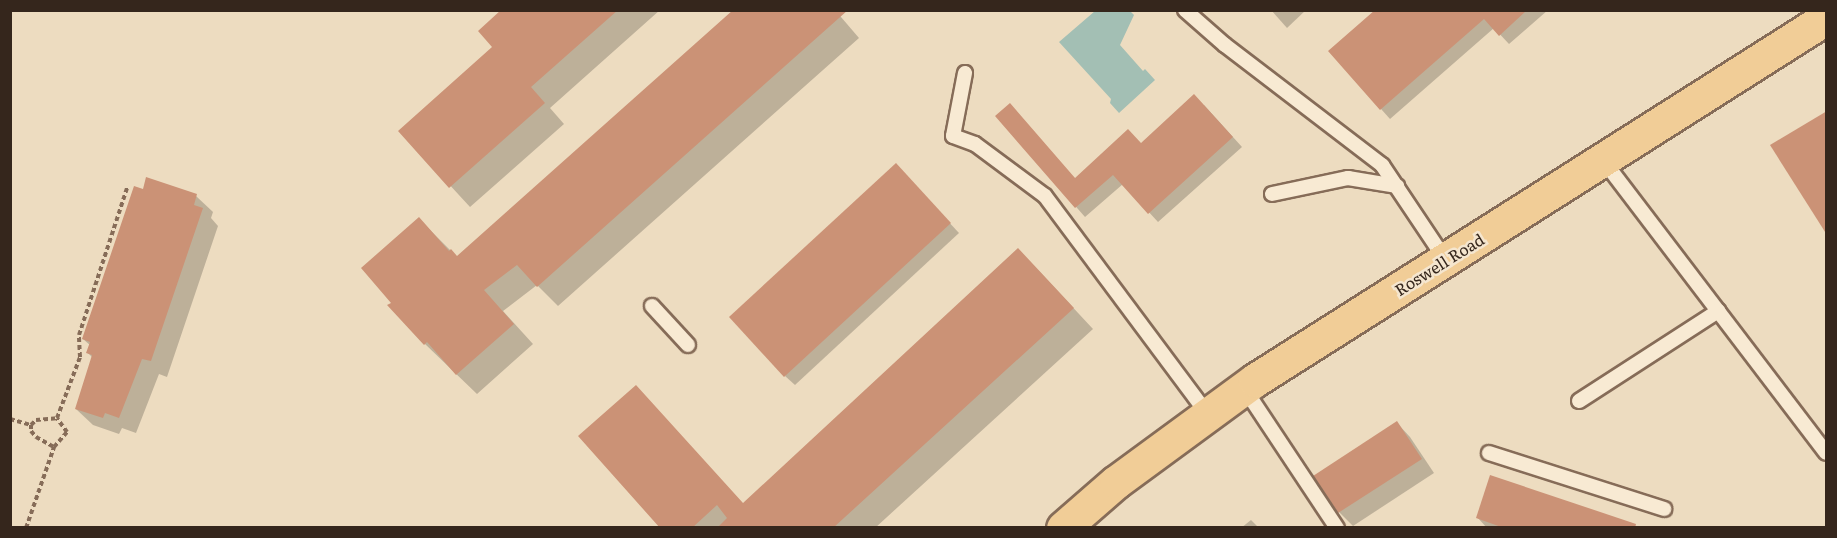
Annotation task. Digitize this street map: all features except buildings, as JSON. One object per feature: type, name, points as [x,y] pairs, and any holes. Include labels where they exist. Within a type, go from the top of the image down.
[{"type":"main road","name":"Roswell Road","points":[[1063,528],[1116,482],[1244,388],[1827,18]]},
{"type":"lane","points":[[1185,10],[1225,45],[1383,165],[1445,260]]},
{"type":"lane","points":[[965,74],[953,136],[975,144],[1045,196],[1208,415]]},
{"type":"lane","points":[[1603,160],[1827,453]]},
{"type":"lane","points":[[1272,194],[1348,178],[1397,186]]},
{"type":"lane","points":[[652,306],[688,345]]},
{"type":"lane","points":[[1579,401],[1718,311]]},
{"type":"lane","points":[[1244,388],[1337,528]]},
{"type":"lane","points":[[1489,453],[1664,509]]},
{"type":"path","points":[[57,418],[80,357],[79,335],[127,188]]},
{"type":"path","points":[[54,447],[36,437],[31,430],[36,420],[57,418]]},
{"type":"path","points":[[26,528],[54,447],[67,432],[57,418]]},
{"type":"path","points":[[10,419],[32,424]]},
{"type":"shaded area","points":[[1095,11],[1130,11],[1134,15],[1120,45],[1143,71],[1145,69],[1155,80],[1119,113],[1110,103],[1111,99],[1059,42]]}]
